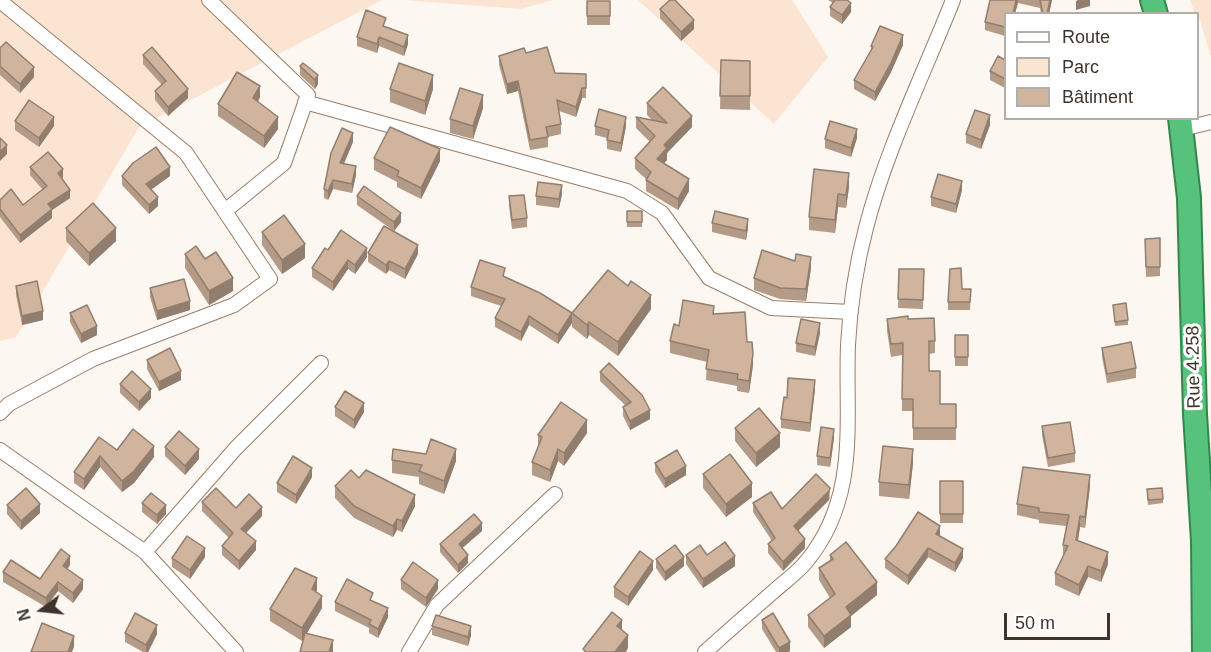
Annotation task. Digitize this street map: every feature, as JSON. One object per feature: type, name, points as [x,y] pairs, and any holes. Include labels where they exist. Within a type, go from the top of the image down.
[{"type":"highway","name":"Rue 4.258","points":[[1181,124],[1189,198],[1195,414],[1203,541],[1204,652]]},
{"type":"street","points":[[209,0],[308,95],[284,163],[225,211]]},
{"type":"street","points":[[705,652],[806,562],[837,505],[847,468],[851,312],[866,227],[892,153],[953,0]]},
{"type":"street","points":[[0,1],[186,153],[270,279],[234,305],[93,359],[9,404],[0,413]]},
{"type":"street","points":[[305,102],[627,191],[662,213],[709,278],[771,308],[851,312]]},
{"type":"street","points":[[1181,124],[1211,122]]},
{"type":"street","points":[[145,552],[236,448],[321,363]]},
{"type":"street","points":[[0,450],[145,552],[236,652]]},
{"type":"street","points":[[409,652],[437,605],[555,494]]},
{"type":"green space","points":[[0,0],[382,0],[139,127],[16,337],[0,341]]},
{"type":"green space","points":[[404,0],[554,0],[520,9]]},
{"type":"green space","points":[[638,0],[792,0],[828,57],[774,124]]},
{"type":"green space","points":[[1190,0],[1211,0],[1211,57],[1199,12],[1195,12]]},
{"type":"building","points":[[670,0],[675,0],[694,20],[681,32],[660,9]]},
{"type":"building","points":[[835,0],[847,0],[851,3],[842,15],[830,7]]},
{"type":"building","points":[[990,0],[1016,0],[1013,12],[1004,12],[1004,27],[985,22]]},
{"type":"building","points":[[1040,0],[1050,0],[1047,12],[1043,12]]},
{"type":"building","points":[[587,1],[610,1],[610,16],[587,16]]},
{"type":"building","points":[[366,10],[386,18],[383,26],[408,35],[404,47],[379,37],[377,44],[357,37]]},
{"type":"building","points":[[880,26],[903,35],[875,92],[854,80],[873,47],[871,46]]},
{"type":"building","points":[[6,42],[34,67],[20,84],[0,66],[0,48]]},
{"type":"building","points":[[152,47],[188,89],[168,107],[155,91],[166,81],[143,55]]},
{"type":"building","points":[[547,47],[555,73],[586,74],[586,88],[582,88],[576,107],[557,100],[561,124],[546,127],[548,137],[530,140],[518,81],[507,84],[499,56],[524,48],[526,53]]},
{"type":"building","points":[[998,56],[1004,59],[1004,78],[990,71]]},
{"type":"building","points":[[721,60],[750,61],[750,96],[720,96]]},
{"type":"building","points":[[303,63],[318,75],[315,80],[300,66]]},
{"type":"building","points":[[399,63],[433,75],[425,101],[390,89]]},
{"type":"building","points":[[237,72],[260,86],[253,98],[278,117],[264,136],[218,104]]},
{"type":"building","points":[[663,87],[692,116],[664,145],[667,148],[657,159],[689,179],[678,199],[646,180],[651,172],[635,158],[655,136],[636,117],[667,123],[647,103]]},
{"type":"building","points":[[460,88],[483,95],[473,126],[450,119]]},
{"type":"building","points":[[29,100],[54,117],[39,138],[15,121]]},
{"type":"building","points":[[599,109],[626,117],[621,143],[607,140],[609,130],[595,126]]},
{"type":"building","points":[[975,110],[990,115],[981,140],[966,134]]},
{"type":"building","points":[[830,121],[857,129],[851,148],[825,139]]},
{"type":"building","points":[[390,127],[440,149],[421,188],[397,176],[399,171],[374,158]]},
{"type":"building","points":[[342,128],[353,133],[340,163],[356,166],[352,184],[333,180],[328,191],[324,189],[331,153]]},
{"type":"building","points":[[0,138],[7,145],[0,152]]},
{"type":"building","points":[[156,147],[170,167],[146,184],[158,197],[149,205],[122,176],[133,163]]},
{"type":"building","points":[[48,152],[63,169],[58,173],[70,190],[48,204],[52,209],[20,235],[0,209],[0,200],[11,189],[23,205],[47,186],[30,167]]},
{"type":"building","points":[[814,169],[849,173],[846,195],[838,194],[835,220],[809,217]]},
{"type":"building","points":[[938,174],[962,181],[956,204],[931,197]]},
{"type":"building","points":[[538,182],[562,185],[559,199],[536,196]]},
{"type":"building","points":[[364,186],[401,213],[394,222],[357,196]]},
{"type":"building","points":[[524,195],[527,218],[512,220],[509,196]]},
{"type":"building","points":[[93,203],[116,228],[89,253],[66,228]]},
{"type":"building","points":[[627,211],[642,211],[642,222],[627,222]]},
{"type":"building","points":[[715,211],[748,219],[746,231],[712,223]]},
{"type":"building","points":[[284,215],[305,244],[282,260],[262,232]]},
{"type":"building","points":[[384,226],[418,245],[405,269],[389,261],[386,265],[368,253]]},
{"type":"building","points":[[341,230],[367,248],[355,265],[348,260],[333,282],[312,268]]},
{"type":"building","points":[[1160,238],[1160,267],[1146,267],[1145,239]]},
{"type":"building","points":[[196,246],[205,259],[216,252],[233,278],[209,291],[185,254]]},
{"type":"building","points":[[762,250],[795,261],[796,254],[811,257],[806,289],[780,288],[754,278]]},
{"type":"building","points":[[480,260],[505,268],[503,276],[540,293],[572,313],[558,335],[529,316],[521,332],[495,318],[505,299],[471,287]]},
{"type":"building","points":[[961,268],[962,289],[971,289],[970,302],[948,302],[950,269]]},
{"type":"building","points":[[899,269],[924,269],[923,300],[898,299]]},
{"type":"building","points":[[608,270],[628,286],[631,281],[651,295],[618,342],[589,322],[587,325],[572,313]]},
{"type":"building","points":[[184,279],[190,301],[157,311],[150,288]]},
{"type":"building","points":[[37,281],[43,311],[22,316],[16,286]]},
{"type":"building","points":[[683,300],[714,306],[713,314],[745,312],[747,342],[752,342],[753,354],[749,381],[737,379],[738,374],[706,369],[709,350],[670,341],[674,324],[679,326]]},
{"type":"building","points":[[1126,303],[1128,320],[1115,322],[1113,305]]},
{"type":"building","points":[[87,305],[97,326],[81,334],[70,313]]},
{"type":"building","points":[[908,316],[908,319],[934,318],[935,341],[929,341],[929,371],[940,371],[940,404],[956,404],[956,428],[913,428],[913,399],[902,399],[903,343],[891,344],[887,319]]},
{"type":"building","points":[[801,319],[820,323],[815,347],[796,343]]},
{"type":"building","points":[[955,335],[968,335],[968,357],[955,357]]},
{"type":"building","points":[[1131,342],[1136,368],[1107,374],[1102,348]]},
{"type":"building","points":[[170,348],[181,371],[159,382],[147,360]]},
{"type":"building","points":[[609,363],[642,395],[650,410],[630,421],[623,407],[631,402],[600,372]]},
{"type":"building","points":[[132,371],[151,389],[139,402],[120,384]]},
{"type":"building","points":[[788,378],[815,380],[810,423],[781,419],[784,397],[787,398]]},
{"type":"building","points":[[345,391],[364,403],[354,420],[335,407]]},
{"type":"building","points":[[561,402],[587,420],[564,453],[558,449],[550,470],[532,462],[542,437],[538,435]]},
{"type":"building","points":[[759,408],[780,433],[756,453],[735,428]]},
{"type":"building","points":[[1070,422],[1075,453],[1048,458],[1042,426]]},
{"type":"building","points":[[821,427],[834,429],[830,458],[817,456]]},
{"type":"building","points":[[133,429],[154,446],[134,471],[122,481],[100,456],[84,479],[74,472],[99,437],[117,450]]},
{"type":"building","points":[[179,431],[199,449],[185,466],[165,447]]},
{"type":"building","points":[[431,439],[456,449],[444,481],[419,471],[422,465],[392,460],[393,449],[426,454]]},
{"type":"building","points":[[883,446],[913,449],[909,485],[879,482]]},
{"type":"building","points":[[677,450],[686,466],[665,479],[655,463]]},
{"type":"building","points":[[730,454],[752,483],[726,504],[703,474]]},
{"type":"building","points":[[293,456],[312,468],[296,495],[277,483]]},
{"type":"building","points":[[1023,467],[1090,475],[1085,517],[1080,516],[1076,540],[1108,552],[1101,571],[1088,566],[1079,585],[1055,573],[1068,546],[1063,545],[1069,515],[1039,512],[1039,508],[1017,504]]},
{"type":"building","points":[[351,470],[359,478],[366,470],[415,495],[402,521],[397,519],[393,526],[354,506],[335,486]]},
{"type":"building","points":[[816,474],[830,488],[829,491],[794,526],[805,539],[783,562],[768,544],[775,538],[753,503],[771,492],[782,509]]},
{"type":"building","points":[[940,481],[963,481],[963,514],[940,514]]},
{"type":"building","points":[[26,488],[40,504],[21,521],[7,505]]},
{"type":"building","points":[[216,488],[236,508],[249,494],[262,507],[241,529],[256,541],[239,561],[222,546],[233,533],[202,502]]},
{"type":"building","points":[[1162,488],[1163,499],[1148,500],[1147,489]]},
{"type":"building","points":[[151,493],[166,505],[157,515],[142,503]]},
{"type":"building","points":[[918,512],[940,526],[936,534],[963,549],[955,563],[928,548],[908,576],[885,559]]},
{"type":"building","points":[[474,514],[482,523],[459,544],[468,555],[458,565],[440,544]]},
{"type":"building","points":[[187,536],[205,548],[190,570],[172,558]]},
{"type":"building","points":[[725,542],[735,556],[703,579],[686,555],[700,545],[707,555]]},
{"type":"building","points":[[846,542],[877,582],[846,607],[851,615],[824,636],[808,615],[835,594],[819,568],[833,559],[830,555]]},
{"type":"building","points":[[675,545],[684,557],[665,572],[656,559]]},
{"type":"building","points":[[61,549],[70,556],[63,566],[83,580],[73,593],[58,582],[46,598],[3,572],[11,560],[40,579]]},
{"type":"building","points":[[640,551],[653,561],[628,597],[614,587]]},
{"type":"building","points":[[413,562],[438,580],[426,598],[401,580]]},
{"type":"building","points":[[295,568],[317,578],[312,589],[322,596],[302,628],[270,609]]},
{"type":"building","points":[[347,579],[373,593],[370,600],[388,608],[378,629],[369,624],[371,620],[335,602]]},
{"type":"building","points":[[612,612],[622,620],[617,626],[628,635],[615,652],[586,652],[583,649]]},
{"type":"building","points":[[135,613],[157,625],[146,645],[125,633]]},
{"type":"building","points":[[773,613],[790,642],[779,648],[762,620]]},
{"type":"building","points":[[436,615],[471,626],[468,637],[432,626]]},
{"type":"building","points":[[42,623],[74,636],[68,652],[31,652]]},
{"type":"building","points":[[305,633],[333,640],[329,652],[300,652]]}]
